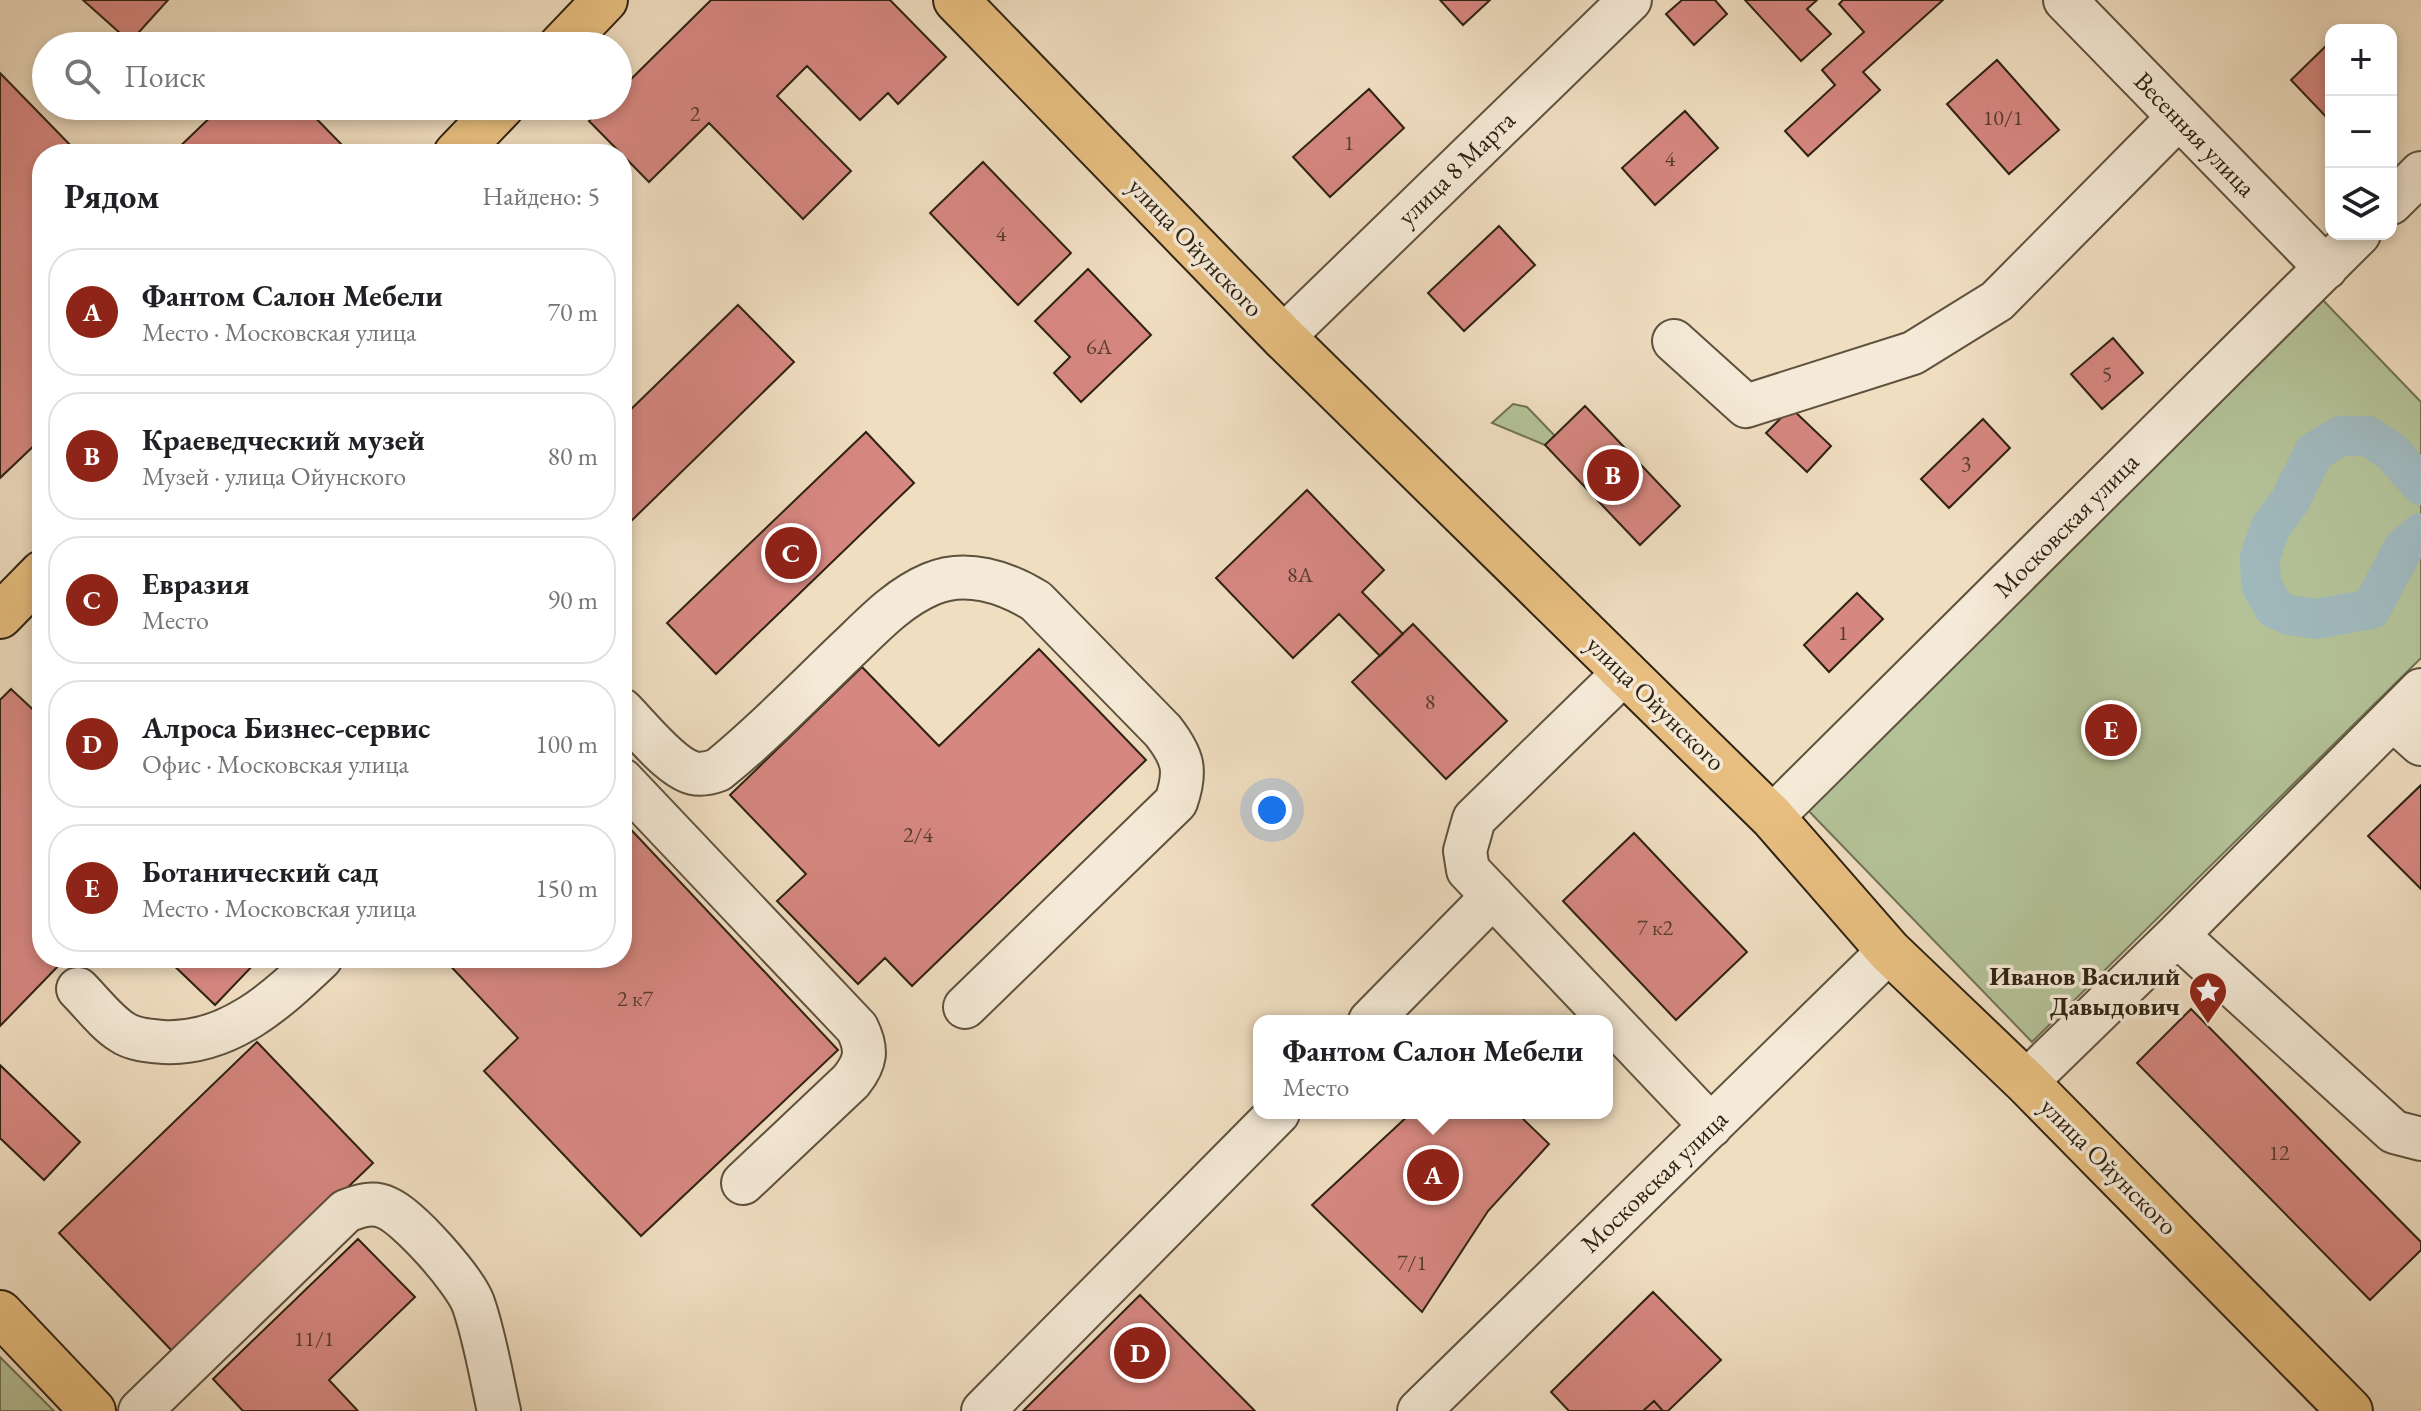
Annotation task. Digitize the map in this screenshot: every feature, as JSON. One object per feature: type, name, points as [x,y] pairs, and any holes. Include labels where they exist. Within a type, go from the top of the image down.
[{"type":"main road","points":[[574,32],[605,0]]},
{"type":"main road","name":"улица Ойунского","points":[[956,0],[1283,337],[1772,817],[1889,951],[2026,1082],[2350,1411]]},
{"type":"main road","points":[[466,144],[489,120]]},
{"type":"main road","points":[[0,616],[32,583]]},
{"type":"main road","points":[[0,1313],[93,1411]]},
{"type":"street","name":"улица 8 Марта","points":[[1283,337],[1630,0]]},
{"type":"street","name":"Весенняя улица","points":[[2065,0],[2326,268]]},
{"type":"street","points":[[1674,341],[1746,406],[1913,353],[1997,301],[2179,117]]},
{"type":"street","points":[[2397,197],[2421,173]]},
{"type":"street","name":"Московская улица","points":[[1772,817],[2353,240]]},
{"type":"street","points":[[632,720],[677,765],[691,773],[704,774],[718,770],[892,607],[932,583],[964,578],[990,580],[1015,588],[1036,601],[1163,731],[1177,750],[1183,768],[1182,785],[1176,802],[965,1007]]},
{"type":"street","points":[[1606,1015],[1468,870],[1465,851],[1474,819],[1625,672]]},
{"type":"street","points":[[2026,1082],[2177,935],[2412,718]]},
{"type":"street","points":[[632,791],[857,1028],[864,1043],[865,1055],[861,1068],[851,1081],[743,1183]]},
{"type":"street","points":[[1376,1015],[1493,896]]},
{"type":"street","points":[[2177,935],[2394,1132],[2421,1139]]},
{"type":"street","name":"Московская улица","points":[[1419,1411],[1889,951]]},
{"type":"street","points":[[78,989],[123,1033],[148,1041],[171,1042],[205,1038],[236,1028],[311,968]]},
{"type":"street","points":[[1613,1023],[1711,1126]]},
{"type":"street","points":[[983,1411],[1272,1119]]},
{"type":"street","points":[[140,1411],[346,1211],[372,1204],[386,1207],[400,1216],[465,1287],[476,1314],[499,1411]]},
{"type":"green space","points":[[2318,295],[2421,402],[2421,658],[2032,1042],[1801,803]]},
{"type":"green space","points":[[1513,404],[1527,407],[1555,436],[1545,445],[1492,423]]},
{"type":"green space","points":[[0,1357],[54,1411],[0,1411]]},
{"type":"building","points":[[83,0],[168,0],[139,32],[119,32]]},
{"type":"building","points":[[711,0],[890,0],[946,57],[898,104],[888,93],[860,120],[807,66],[777,96],[851,171],[803,219],[709,123],[649,182],[632,165],[632,144],[612,144],[589,121],[632,120],[632,78]]},
{"type":"building","points":[[1440,0],[1490,0],[1463,25]]},
{"type":"building","points":[[1682,0],[1715,0],[1727,14],[1694,45],[1666,14]]},
{"type":"building","points":[[1745,0],[1817,0],[1807,9],[1831,34],[1801,61]]},
{"type":"building","points":[[1843,0],[1943,0],[1863,72],[1880,90],[1808,156],[1785,131],[1835,85],[1822,70],[1864,32],[1839,4]]},
{"type":"building","points":[[2325,47],[2325,116],[2291,80]]},
{"type":"building","points":[[2325,47],[2325,116],[2291,80]]},
{"type":"building","points":[[1997,60],[2059,130],[2009,174],[1947,104]]},
{"type":"building","points":[[0,73],[32,106],[32,120],[46,120],[69,144],[32,144],[32,448],[0,478]]},
{"type":"building","points":[[1369,89],[1404,128],[1330,197],[1293,157]]},
{"type":"building","points":[[1685,111],[1718,148],[1655,205],[1622,168]]},
{"type":"building","points":[[207,120],[318,120],[341,144],[182,144]]},
{"type":"building","points":[[983,162],[1071,253],[1018,305],[930,213]]},
{"type":"building","points":[[1499,226],[1535,265],[1464,331],[1428,293]]},
{"type":"building","points":[[1088,269],[1151,335],[1081,402],[1054,373],[1070,357],[1035,321]]},
{"type":"building","points":[[738,305],[794,362],[632,520],[632,408]]},
{"type":"building","points":[[2113,338],[2143,373],[2102,409],[2071,374]]},
{"type":"building","points":[[1585,406],[1680,506],[1640,545],[1545,445]]},
{"type":"building","points":[[1791,408],[1831,446],[1807,472],[1766,433]]},
{"type":"building","points":[[1983,419],[2010,448],[1949,508],[1921,479]]},
{"type":"building","points":[[866,432],[914,483],[716,674],[667,623]]},
{"type":"building","points":[[1307,490],[1384,570],[1362,592],[1403,634],[1380,656],[1339,614],[1293,658],[1216,578]]},
{"type":"building","points":[[1857,593],[1883,619],[1829,672],[1804,645]]},
{"type":"building","points":[[1413,624],[1507,721],[1446,779],[1352,682]]},
{"type":"building","points":[[1039,649],[1146,760],[912,986],[885,958],[858,984],[777,901],[806,874],[730,795],[862,667],[939,746]]},
{"type":"building","points":[[11,689],[32,709],[32,968],[56,968],[0,1026],[0,700]]},
{"type":"building","points":[[2421,785],[2421,889],[2368,836]]},
{"type":"building","points":[[632,831],[838,1050],[641,1236],[484,1071],[518,1038],[452,968],[632,968]]},
{"type":"building","points":[[1634,833],[1747,952],[1676,1020],[1563,901]]},
{"type":"building","points":[[176,968],[250,968],[215,1005]]},
{"type":"building","points":[[2191,1009],[2421,1242],[2421,1250],[2370,1300],[2137,1063]]},
{"type":"building","points":[[257,1042],[373,1163],[175,1354],[59,1233]]},
{"type":"building","points":[[0,1065],[80,1142],[44,1180],[0,1138]]},
{"type":"building","points":[[1405,1119],[1523,1119],[1549,1144],[1488,1211],[1422,1312],[1312,1205]]},
{"type":"building","points":[[358,1239],[415,1297],[329,1380],[358,1411],[243,1411],[213,1379]]},
{"type":"building","points":[[1653,1292],[1721,1360],[1668,1411],[1663,1411],[1654,1401],[1643,1411],[1569,1411],[1551,1392]]},
{"type":"building","points":[[1140,1295],[1255,1411],[1023,1411]]},
{"type":"building","points":[[1654,1401],[1663,1411],[1643,1411]]},
{"type":"waterway","points":[[2421,485],[2392,452],[2368,436],[2340,436],[2314,452],[2290,501],[2271,526],[2260,557],[2261,584],[2274,608],[2289,615],[2316,619],[2371,609],[2404,547],[2421,533]]},
{"type":"place","name":"Краеведческий музей","points":[[1613,475]]},
{"type":"place","name":"Евразия","points":[[791,553]]},
{"type":"place","name":"Ботанический сад","points":[[2111,730]]},
{"type":"place","name":"Иванов Василий Давыдович","points":[[2208,1025]]},
{"type":"place","name":"Фантом Салон Мебели","points":[[1433,1175]]},
{"type":"place","name":"Алроса Бизнес-сервис","points":[[1140,1353]]}]
